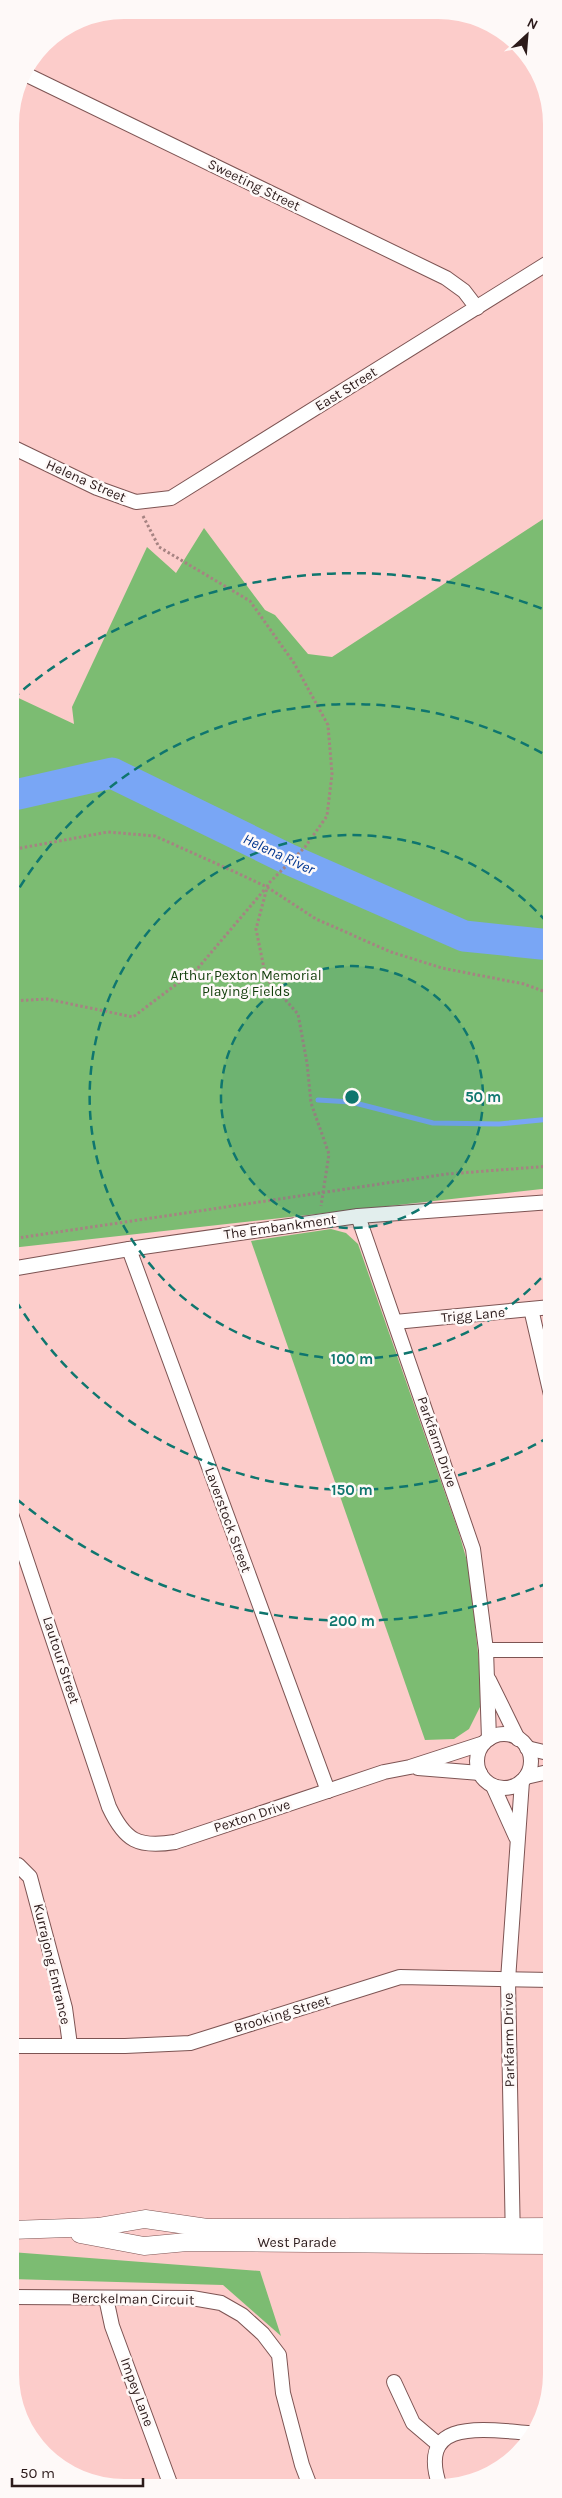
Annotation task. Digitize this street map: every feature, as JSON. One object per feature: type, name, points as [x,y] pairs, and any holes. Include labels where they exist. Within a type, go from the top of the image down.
[{"type":"street","name":"Sweeting Street","points":[[30,76],[446,278],[464,291],[477,308]]},
{"type":"street","name":"East Street","points":[[136,502],[171,498],[543,266]]},
{"type":"street","name":"Helena Street","points":[[19,450],[97,488],[136,502]]},
{"type":"street","name":"The Embankment","points":[[19,1268],[129,1248],[358,1216],[543,1203]]},
{"type":"street","name":"Parkfarm Drive","points":[[358,1216],[473,1549],[486,1650],[487,1674],[487,1741],[478,1754],[480,1773],[493,1786],[516,1838]]},
{"type":"street","name":"Laverstock Street","points":[[129,1248],[328,1791]]},
{"type":"street","name":"Trigg Lane","points":[[395,1322],[543,1308]]},
{"type":"street","points":[[531,1309],[543,1361]]},
{"type":"street","name":"Lautour Street","points":[[19,1538],[109,1807]]},
{"type":"street","points":[[486,1650],[543,1650]]},
{"type":"street","name":"Parkfarm Drive","points":[[487,1674],[523,1743],[531,1765],[524,1779],[516,1838],[508,1980],[512,2235]]},
{"type":"street","points":[[487,1741],[501,1735],[543,1751]]},
{"type":"street","name":"Pexton Drive","points":[[109,1807],[118,1826],[129,1838],[145,1844],[176,1842],[384,1772],[410,1767],[487,1741]]},
{"type":"street","name":"Pexton Drive","points":[[410,1767],[480,1773]]},
{"type":"street","points":[[493,1786],[512,1787],[524,1779],[543,1774]]},
{"type":"street","name":"Kurrajong Entrance","points":[[19,1866],[30,1878],[65,2008],[70,2046]]},
{"type":"street","name":"Brooking Street","points":[[19,2046],[125,2046],[190,2043],[400,1977],[543,1980]]},
{"type":"street","name":"West Parade","points":[[19,2230],[98,2227],[145,2219],[207,2228],[512,2235],[543,2243]]},
{"type":"street","name":"West Parade","points":[[45,2230],[96,2236],[119,2243],[144,2246],[187,2242],[512,2235],[543,2229]]},
{"type":"street","name":"Berckelman Circuit","points":[[19,2297],[192,2298],[221,2303],[242,2315],[263,2334],[279,2355],[283,2393],[307,2479]]},
{"type":"street","name":"Impey Lane","points":[[106,2298],[112,2326],[169,2479]]},
{"type":"street","points":[[394,2382],[413,2423],[439,2445]]},
{"type":"street","points":[[438,2479],[434,2463],[439,2445],[447,2436],[466,2430],[526,2433]]},
{"type":"path","points":[[19,1000],[48,999],[133,1017],[198,968],[268,884],[304,847],[327,816],[332,774],[328,725],[294,664],[250,601],[159,547],[136,502]]},
{"type":"path","points":[[19,848],[108,832],[155,836],[267,887],[316,919],[391,952],[442,968],[524,984],[543,991]]},
{"type":"path","points":[[267,887],[256,929],[266,978],[298,1014],[307,1063],[311,1103],[329,1154],[320,1222]]},
{"type":"path","points":[[19,1238],[447,1174],[543,1167]]},
{"type":"green space","name":"Arthur Pexton Memorial Playing Fields","points":[[543,519],[543,1189],[19,1247],[19,698],[74,724],[72,707],[147,547],[176,573],[204,528],[265,610],[275,615],[308,654],[332,657]]},
{"type":"green space","points":[[331,1229],[346,1233],[358,1244],[459,1533],[469,1568],[480,1672],[480,1707],[469,1729],[454,1739],[425,1740],[251,1241]]},
{"type":"green space","points":[[19,2253],[260,2271],[281,2336],[223,2285],[19,2279]]},
{"type":"waterway","name":"Helena River","points":[[19,794],[112,773],[288,859],[464,936],[543,944]]},
{"type":"waterway","points":[[318,1100],[351,1102],[433,1123],[499,1124],[543,1120]]}]
